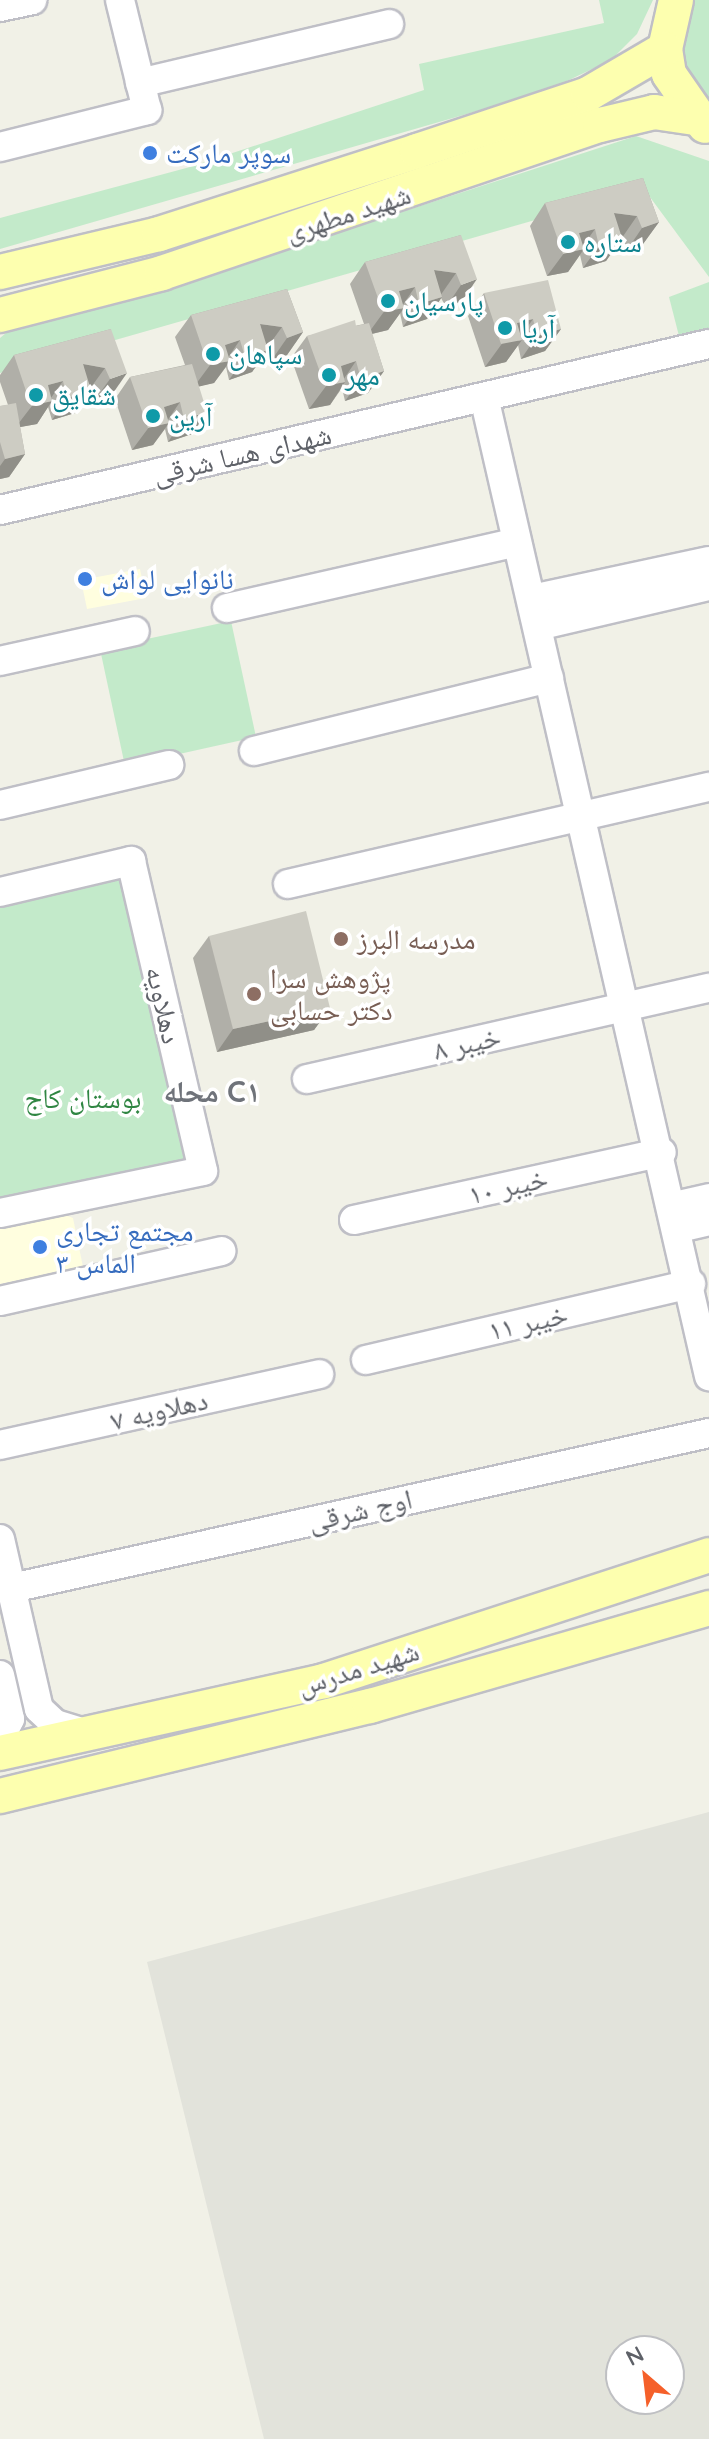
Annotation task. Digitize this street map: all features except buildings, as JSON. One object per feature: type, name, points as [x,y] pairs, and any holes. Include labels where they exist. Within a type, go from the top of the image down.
[{"type":"main road","points":[[676,0],[665,49],[669,74],[702,123]]},
{"type":"main road","name":"شهید مطهری","points":[[0,272],[159,234],[588,94],[665,49]]},
{"type":"main road","points":[[588,94],[599,102],[600,125]]},
{"type":"main road","name":"شهید مطهری","points":[[0,315],[162,273],[600,125],[654,112],[702,123]]},
{"type":"main road","name":"شهید مدرس","points":[[0,1753],[324,1681],[709,1555]]},
{"type":"main road","name":"شهید مدرس","points":[[0,1796],[370,1706],[709,1608]]},
{"type":"street","points":[[0,7],[32,0]]},
{"type":"street","points":[[0,147],[147,110],[120,0]]},
{"type":"street","points":[[140,83],[389,24]]},
{"type":"street","name":"شهدای هسا شرقی","points":[[0,510],[709,344]]},
{"type":"street","points":[[484,397],[677,1217],[708,1368]]},
{"type":"street","points":[[227,608],[517,542]]},
{"type":"street","points":[[535,612],[702,575]]},
{"type":"street","points":[[0,661],[135,631]]},
{"type":"street","points":[[254,751],[549,678]]},
{"type":"street","points":[[0,805],[169,765]]},
{"type":"street","points":[[288,884],[709,787]]},
{"type":"street","name":"دهلاویه","points":[[0,892],[131,861],[203,1171],[0,1213]]},
{"type":"street","name":"خیبر ۸","points":[[307,1079],[709,988]]},
{"type":"street","name":"خیبر ۱۰","points":[[354,1220],[662,1152]]},
{"type":"street","points":[[677,1217],[709,1198]]},
{"type":"street","points":[[677,1217],[709,1221]]},
{"type":"street","points":[[0,1301],[221,1251]]},
{"type":"street","name":"خیبر ۱۱","points":[[366,1360],[691,1284]]},
{"type":"street","name":"دهلاویه ۷","points":[[0,1445],[319,1374]]},
{"type":"street","name":"اوج شرقی","points":[[12,1588],[709,1433]]},
{"type":"street","points":[[0,1539],[12,1588],[11,1647],[44,1718],[87,1734]]},
{"type":"street","points":[[0,1675],[10,1719],[0,1739]]},
{"type":"shaded area","points":[[140,569],[146,598],[87,609],[81,580]]},
{"type":"shaded area","name":"مجتمع تجاری الماس ۳","points":[[63,1214],[73,1218],[83,1267],[0,1284],[0,1228]]},
{"type":"shaded area","points":[[709,1812],[709,2439],[264,2439],[147,1962]]},
{"type":"green space","points":[[599,0],[653,0],[637,34],[611,60],[546,91],[0,249],[0,218],[190,167],[424,90],[419,64],[604,23]]},
{"type":"green space","points":[[695,0],[709,0],[709,107],[686,76],[681,48]]},
{"type":"green space","points":[[636,136],[709,161],[709,277],[644,189],[0,373],[0,338],[12,328],[226,269]]},
{"type":"green space","points":[[709,282],[709,329],[679,336],[669,297]]},
{"type":"green space","points":[[231,621],[256,737],[125,766],[100,649]]},
{"type":"green space","name":"بوستان کاج","points":[[119,876],[185,1164],[0,1205],[0,903]]},
{"type":"place","name":"سوپر مارکت","points":[[150,153]]},
{"type":"place","name":"ستاره","points":[[568,242]]},
{"type":"place","name":"پارسیان","points":[[388,301]]},
{"type":"place","name":"آریا","points":[[505,328]]},
{"type":"place","name":"سپاهان","points":[[213,354]]},
{"type":"place","name":"مهر","points":[[329,375]]},
{"type":"place","name":"شقایق","points":[[36,395]]},
{"type":"place","name":"آرین","points":[[153,416]]},
{"type":"place","name":"نانوایی لواش","points":[[85,579]]},
{"type":"place","name":"مدرسه البرز","points":[[341,939]]},
{"type":"place","name":"پژوهش سرا دکتر حسابی","points":[[254,994]]},
{"type":"place","name":"مجتمع تجاری الماس ۳","points":[[40,1247]]},
{"type":"district","name":"محله C۱","points":[[212,1091]]}]
